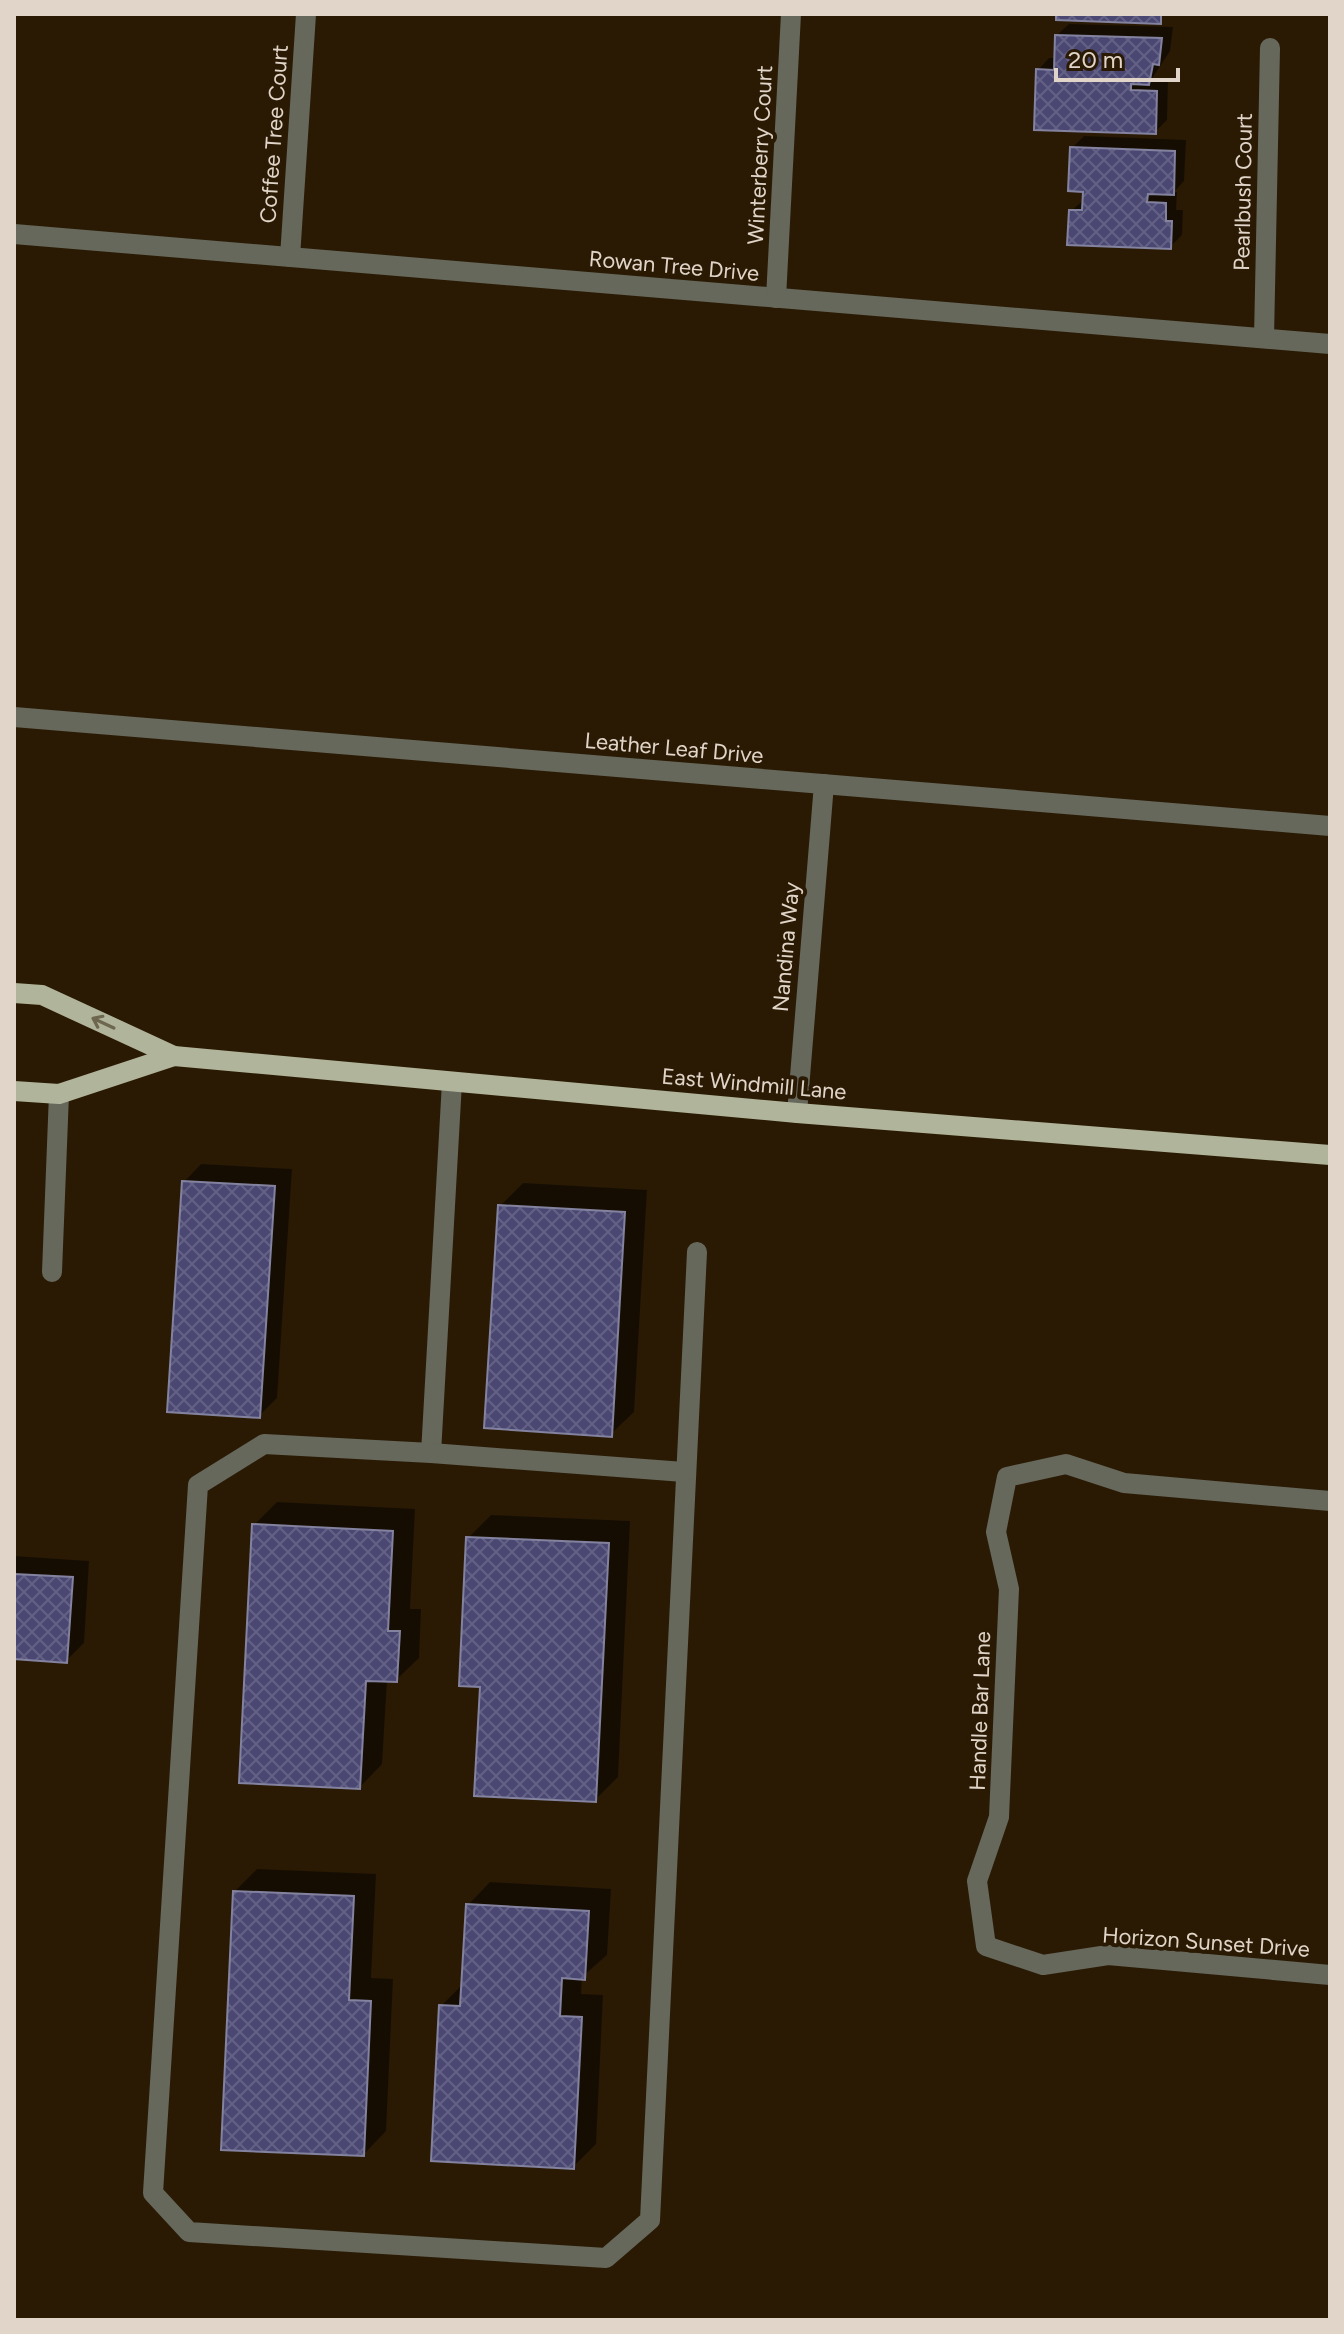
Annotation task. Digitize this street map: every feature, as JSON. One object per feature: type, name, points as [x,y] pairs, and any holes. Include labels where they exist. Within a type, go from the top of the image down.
[{"type":"main road","name":"East Windmill Lane","points":[[14,993],[42,995],[174,1056],[797,1113],[1330,1155]]},
{"type":"main road","name":"East Windmill Lane","points":[[14,1091],[59,1094],[174,1056]]},
{"type":"street","name":"Coffee Tree Court","points":[[290,257],[306,14]]},
{"type":"street","name":"Winterberry Court","points":[[776,298],[791,14]]},
{"type":"street","name":"Pearlbush Court","points":[[1264,338],[1270,48]]},
{"type":"street","name":"Rowan Tree Drive","points":[[14,234],[1330,344]]},
{"type":"street","name":"Leather Leaf Drive","points":[[14,717],[1330,826]]},
{"type":"street","name":"Nandina Way","points":[[797,1113],[824,784]]},
{"type":"street","points":[[431,1453],[452,1082]]},
{"type":"street","points":[[52,1272],[59,1094]]},
{"type":"street","points":[[684,1472],[264,1444],[198,1485],[153,2193],[189,2232],[606,2258],[650,2220],[697,1252]]},
{"type":"street","name":"Handle Bar Lane","points":[[986,1946],[977,1881],[999,1817],[1009,1589],[996,1532],[1007,1477],[1066,1464],[1124,1483],[1330,1501]]},
{"type":"street","name":"Horizon Sunset Drive","points":[[986,1946],[1043,1965],[1108,1955],[1330,1975]]},
{"type":"building","points":[[1056,14],[1161,14],[1161,24],[1056,20]]},
{"type":"building","points":[[1055,35],[1162,38],[1159,65],[1153,64],[1149,85],[1131,84],[1131,90],[1157,91],[1156,134],[1034,130],[1036,69],[1054,70]]},
{"type":"building","points":[[1070,147],[1175,151],[1174,195],[1148,194],[1147,202],[1166,203],[1166,221],[1172,221],[1171,249],[1067,245],[1069,210],[1082,210],[1083,192],[1068,191]]},
{"type":"building","points":[[182,1181],[275,1186],[260,1418],[167,1412]]},
{"type":"building","points":[[498,1205],[625,1212],[612,1437],[484,1428]]},
{"type":"building","points":[[252,1524],[393,1531],[388,1631],[400,1631],[397,1682],[366,1681],[360,1789],[239,1783]]},
{"type":"building","points":[[466,1537],[609,1543],[596,1802],[474,1796],[480,1687],[459,1686]]},
{"type":"building","points":[[14,1574],[73,1577],[67,1663],[14,1659]]},
{"type":"building","points":[[233,1891],[354,1896],[349,2000],[371,2001],[364,2156],[221,2150]]},
{"type":"building","points":[[466,1904],[589,1911],[585,1980],[562,1978],[560,2016],[582,2017],[574,2169],[431,2161],[439,2005],[460,2006]]}]
